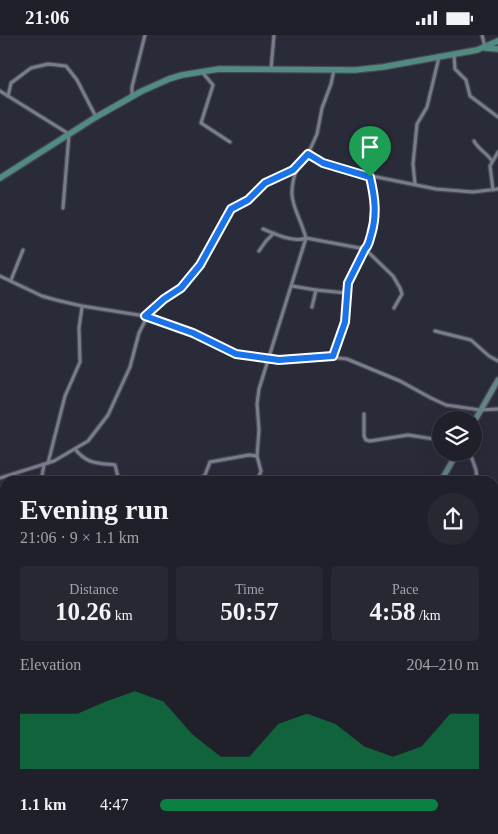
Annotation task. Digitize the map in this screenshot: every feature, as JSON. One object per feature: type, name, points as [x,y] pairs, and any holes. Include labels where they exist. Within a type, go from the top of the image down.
[{"type":"main road","points":[[485,48],[498,41]]},
{"type":"main road","points":[[0,178],[96,117],[169,79],[201,71],[219,69],[334,71],[383,67],[485,48],[498,49]]},
{"type":"main road","points":[[480,410],[498,380]]},
{"type":"main road","points":[[444,476],[453,461]]},
{"type":"street","points":[[132,97],[132,87],[145,35]]},
{"type":"street","points":[[271,69],[274,35]]},
{"type":"street","points":[[482,35],[485,48]]},
{"type":"street","points":[[454,53],[455,69],[466,80],[470,96],[498,117]]},
{"type":"street","points":[[415,184],[413,164],[417,124],[426,107],[439,56]]},
{"type":"street","points":[[8,96],[11,83],[31,68],[48,64],[66,66],[77,80],[96,117]]},
{"type":"street","points":[[201,71],[213,85],[201,123],[230,142]]},
{"type":"street","points":[[7,476],[44,465],[88,441],[108,415],[130,367],[139,333],[146,317],[164,299],[181,288],[200,265],[231,209],[248,200],[265,183],[293,170],[308,154],[317,134],[322,108],[334,71]]},
{"type":"street","points":[[0,91],[69,134],[64,208]]},
{"type":"street","points":[[474,141],[476,146],[485,152],[492,161]]},
{"type":"street","points":[[493,190],[489,172],[492,161],[498,151]]},
{"type":"street","points":[[308,154],[323,163],[370,177],[436,189],[473,192],[498,189]]},
{"type":"street","points":[[258,476],[260,471],[257,456],[257,404],[306,238],[292,202],[292,182],[298,165]]},
{"type":"street","points":[[333,356],[345,322],[348,283],[368,246],[375,222],[376,206],[370,177]]},
{"type":"street","points":[[263,229],[291,238],[302,240],[306,238],[365,249],[393,277],[400,288],[402,294],[394,307]]},
{"type":"street","points":[[259,251],[274,233]]},
{"type":"street","points":[[10,280],[23,250]]},
{"type":"street","points":[[0,276],[42,296],[82,307],[146,317],[193,333],[236,354],[279,360],[333,356],[347,359],[400,381],[446,405],[480,410],[498,409]]},
{"type":"street","points":[[292,286],[346,293]]},
{"type":"street","points":[[312,307],[316,290]]},
{"type":"street","points":[[48,463],[65,396],[78,371],[80,362],[79,328],[82,307]]},
{"type":"street","points":[[435,331],[471,339],[489,357],[498,361]]},
{"type":"street","points":[[364,414],[364,436],[366,440],[408,435],[432,439]]},
{"type":"street","points":[[75,449],[83,458],[99,465],[115,465],[118,476]]},
{"type":"street","points":[[203,476],[210,462],[249,455],[257,456]]},
{"type":"street","points":[[473,461],[477,476]]},
{"type":"street","points":[[42,476],[44,465]]},
{"type":"route","points":[[308,154],[323,163],[370,177],[376,206],[375,222],[368,246],[348,283],[345,322],[333,356],[279,360],[244,356],[226,350],[193,333],[145,316],[164,299],[181,288],[200,265],[231,209],[248,200],[265,183],[293,170],[308,154]]}]
